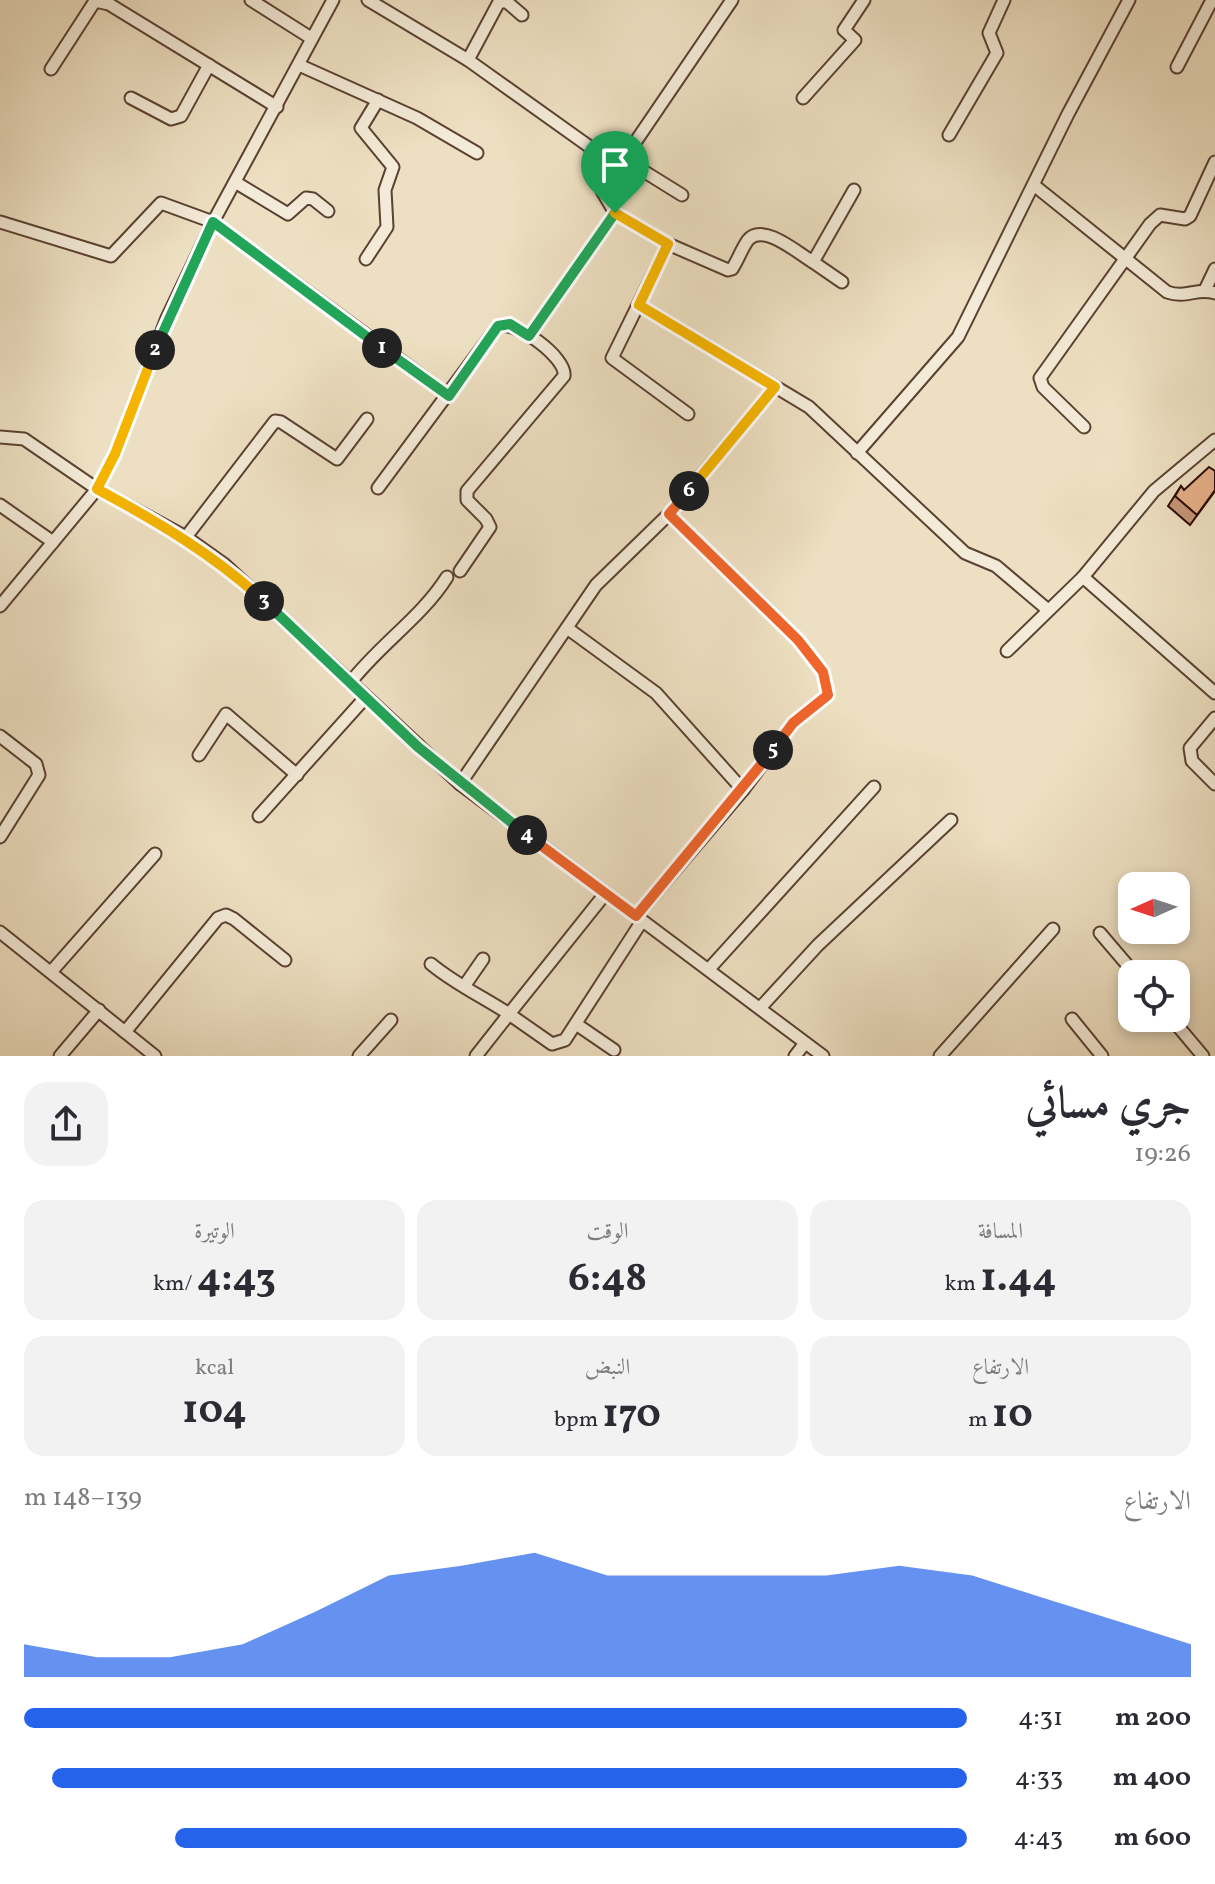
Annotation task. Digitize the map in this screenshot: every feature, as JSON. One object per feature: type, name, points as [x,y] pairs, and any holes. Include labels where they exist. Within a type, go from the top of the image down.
[{"type":"street","points":[[251,0],[311,38]]},
{"type":"street","points":[[0,606],[97,489],[115,454],[167,318],[213,222],[333,0]]},
{"type":"street","points":[[368,0],[468,60],[621,163],[682,195]]},
{"type":"street","points":[[732,0],[602,191],[615,213],[668,244],[728,270],[732,269],[749,238],[758,234],[771,237],[842,282]]},
{"type":"street","points":[[803,98],[855,40],[844,30],[864,0]]},
{"type":"street","points":[[949,135],[997,53],[989,33],[1004,0]]},
{"type":"street","points":[[857,453],[958,337],[1068,114],[1129,0]]},
{"type":"street","points":[[1177,67],[1212,0]]},
{"type":"street","points":[[51,69],[95,1],[109,4],[277,107]]},
{"type":"street","points":[[468,60],[499,2],[507,2],[522,15]]},
{"type":"street","points":[[131,98],[171,119],[181,116],[209,65]]},
{"type":"street","points":[[299,65],[378,100],[477,153]]},
{"type":"street","points":[[366,259],[387,227],[385,190],[393,167],[361,128],[378,100]]},
{"type":"street","points":[[1084,427],[1043,387],[1040,378],[1125,258],[1160,215],[1185,219],[1190,216],[1215,162]]},
{"type":"street","points":[[235,182],[288,214],[306,198],[313,199],[328,211]]},
{"type":"street","points":[[1035,186],[1167,292],[1181,297],[1210,292],[1215,269]]},
{"type":"street","points":[[813,262],[854,190]]},
{"type":"street","points":[[0,222],[111,256],[161,203],[213,222],[449,396]]},
{"type":"street","points":[[529,336],[615,213]]},
{"type":"street","points":[[668,244],[612,358],[688,414]]},
{"type":"street","points":[[639,305],[809,407],[965,553],[996,566],[1048,610]]},
{"type":"street","points":[[378,488],[498,326],[510,324],[560,360],[565,372],[467,491],[467,500],[490,527],[460,571]]},
{"type":"street","points":[[460,784],[596,585],[669,514],[775,387]]},
{"type":"street","points":[[186,537],[275,421],[337,459],[367,419]]},
{"type":"street","points":[[0,437],[24,439],[97,489],[186,537],[224,564],[460,784],[823,1056]]},
{"type":"street","points":[[1007,651],[1083,577],[1154,491],[1215,440]]},
{"type":"street","points":[[0,505],[53,542]]},
{"type":"street","points":[[431,964],[453,983],[465,985],[552,1044],[565,1040],[639,918],[793,723],[828,695],[823,672],[798,640],[669,514]]},
{"type":"street","points":[[350,683],[386,640],[436,595],[447,577]]},
{"type":"street","points":[[1083,577],[1215,693]]},
{"type":"street","points":[[567,628],[656,693],[743,790]]},
{"type":"street","points":[[259,816],[365,698]]},
{"type":"street","points":[[199,755],[226,714],[297,775]]},
{"type":"street","points":[[1215,718],[1190,748],[1192,761],[1215,784]]},
{"type":"street","points":[[0,736],[36,764],[39,775],[0,837]]},
{"type":"street","points":[[709,969],[874,787]]},
{"type":"street","points":[[761,1007],[818,945],[951,820]]},
{"type":"street","points":[[51,972],[155,854]]},
{"type":"street","points":[[476,1056],[605,894]]},
{"type":"street","points":[[125,1032],[218,918],[226,915],[234,919],[285,960]]},
{"type":"street","points":[[940,1056],[1053,929]]},
{"type":"street","points":[[0,932],[155,1056]]},
{"type":"street","points":[[1100,933],[1123,960]]},
{"type":"street","points":[[465,985],[483,959]]},
{"type":"street","points":[[60,1056],[99,1010]]},
{"type":"street","points":[[1072,1019],[1102,1056]]},
{"type":"street","points":[[359,1056],[391,1020]]},
{"type":"street","points":[[576,1024],[614,1050]]},
{"type":"street","points":[[1183,1032],[1203,1056]]},
{"type":"street","points":[[795,1056],[805,1043]]},
{"type":"building","points":[[1209,467],[1215,471],[1215,490],[1197,515],[1175,496],[1181,486],[1184,490]]},
{"type":"route","points":[[615,213],[668,244],[639,305],[775,387],[669,514],[798,640],[823,672],[828,695],[793,723],[743,790],[636,916],[460,784],[224,564],[186,537],[97,489],[115,454],[167,318],[213,222],[351,327],[449,396],[498,326],[510,324],[529,336],[615,213]]}]
